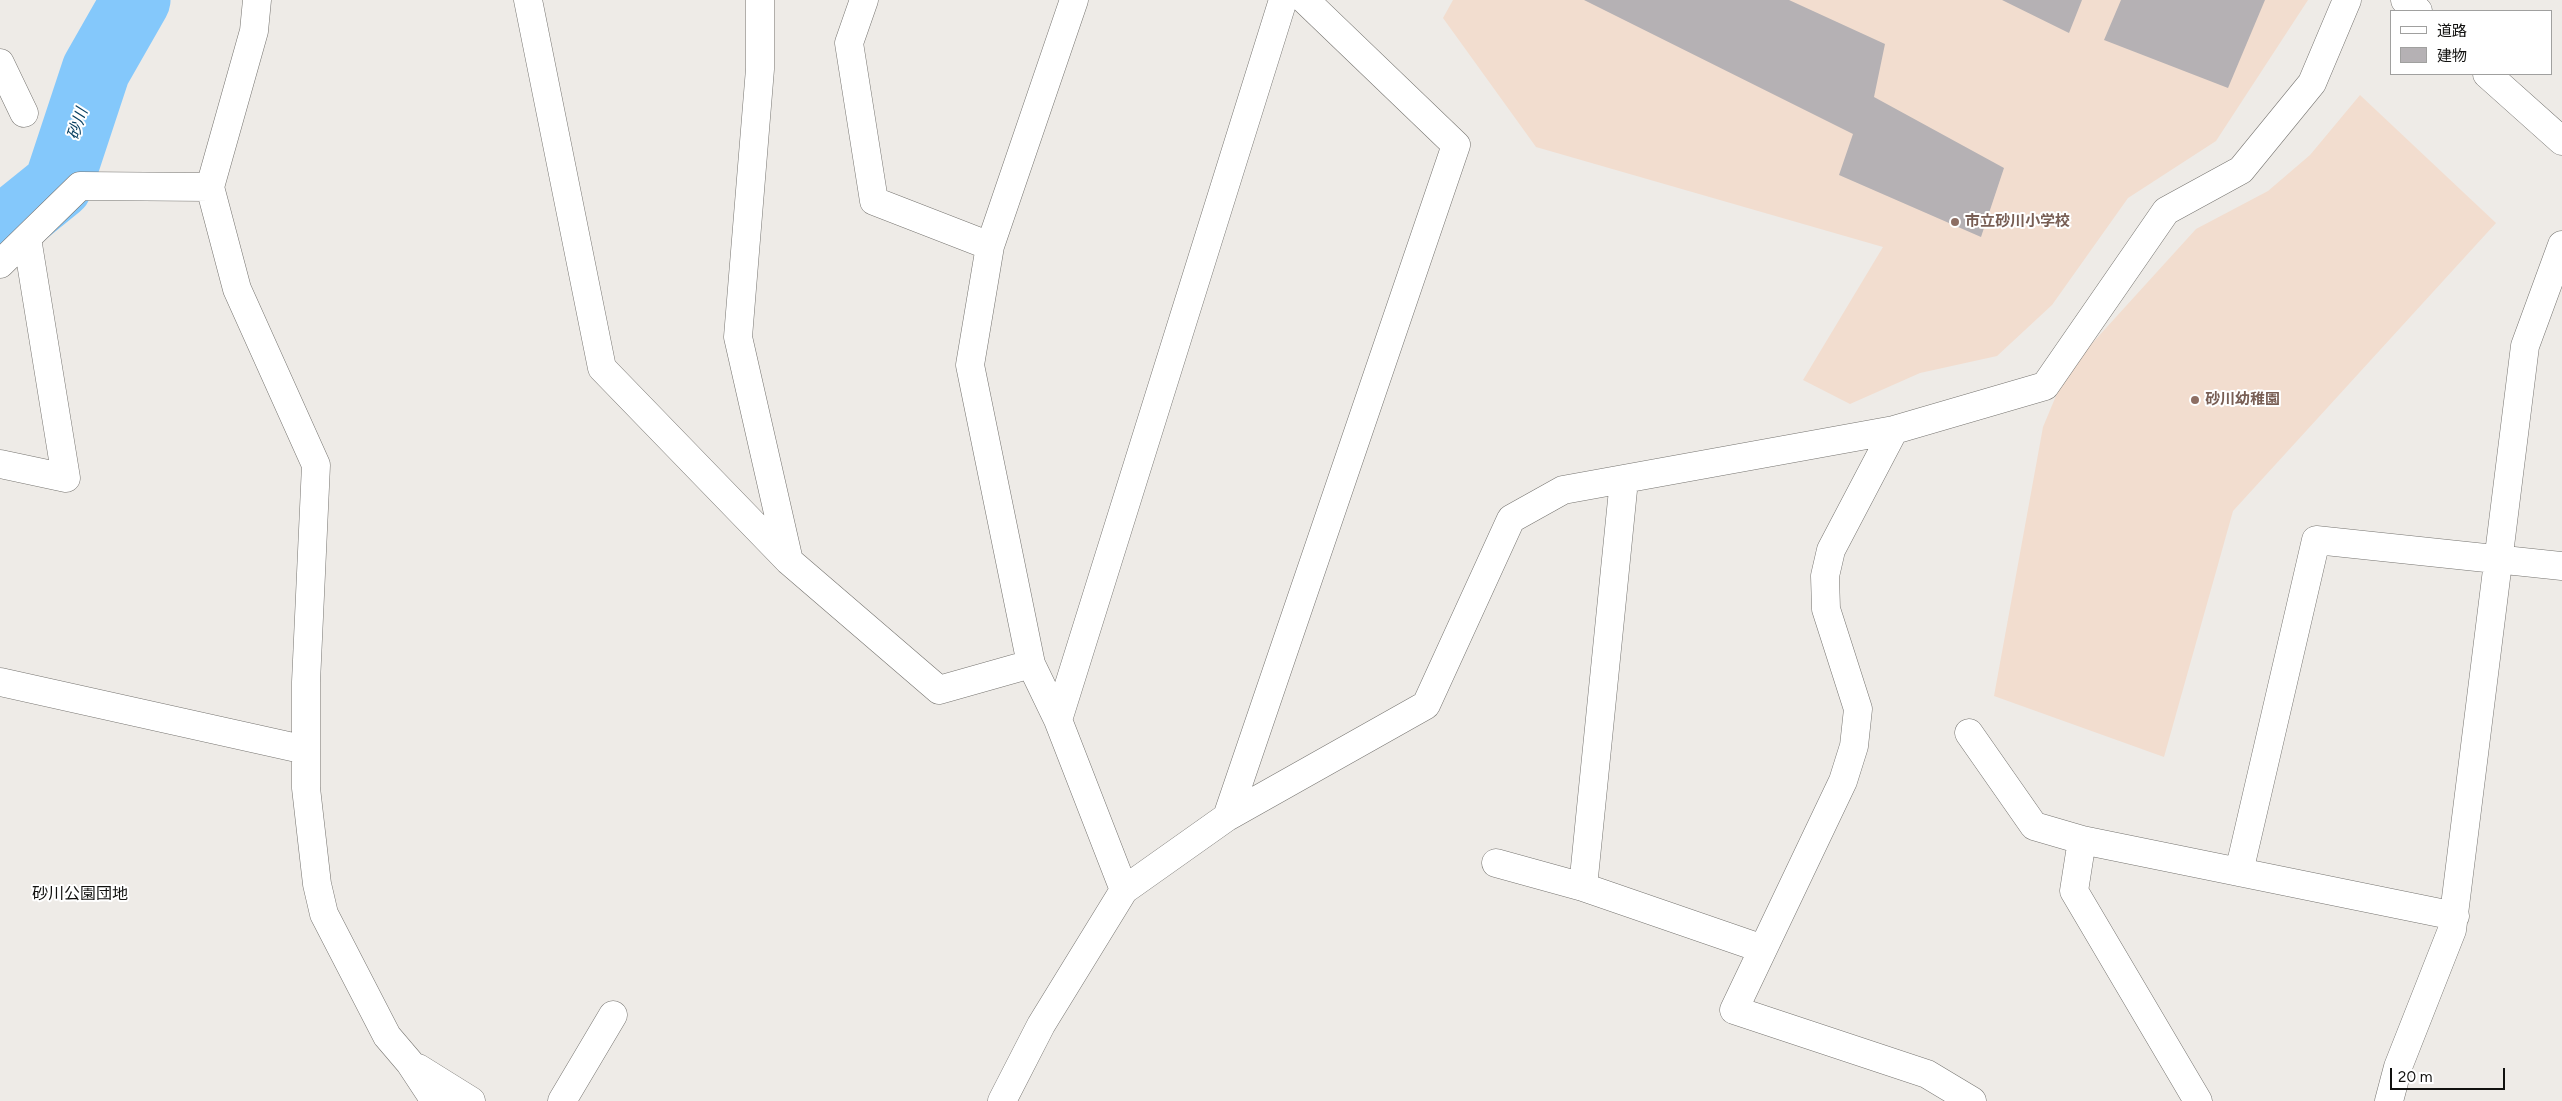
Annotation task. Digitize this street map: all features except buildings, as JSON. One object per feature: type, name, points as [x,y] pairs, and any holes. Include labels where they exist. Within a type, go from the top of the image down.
[{"type":"street","points":[[256,0],[254,31],[210,187],[236,288],[316,464],[306,682],[306,788],[317,884],[324,914],[388,1036],[410,1063],[435,1101]]},
{"type":"street","points":[[528,0],[602,368],[789,561],[939,690],[1031,664]]},
{"type":"street","points":[[760,0],[760,69],[738,337],[789,561]]},
{"type":"street","points":[[864,0],[849,44],[874,201],[990,246]]},
{"type":"street","points":[[1074,0],[990,246],[970,365],[1031,664],[1058,720],[1124,890]]},
{"type":"street","points":[[1058,720],[1284,0]]},
{"type":"street","points":[[1227,817],[1456,145],[1305,0]]},
{"type":"street","points":[[1002,1101],[1042,1025],[1124,890],[1227,817],[1426,705],[1511,519],[1563,490],[1894,430],[2045,386],[2166,211],[2241,170],[2312,83],[2347,0]]},
{"type":"street","points":[[2405,0],[2417,10]]},
{"type":"street","points":[[0,62],[24,113]]},
{"type":"street","points":[[2488,75],[2562,141]]},
{"type":"street","points":[[0,264],[80,186],[210,187]]},
{"type":"street","points":[[0,464],[66,478],[27,238]]},
{"type":"street","points":[[2389,1101],[2398,1067],[2452,930],[2525,346],[2562,245]]},
{"type":"street","points":[[1894,430],[1831,550],[1825,576],[1826,609],[1858,708],[1854,746],[1843,781],[1734,1010],[1927,1074],[1972,1101]]},
{"type":"street","points":[[1582,887],[1624,480]]},
{"type":"street","points":[[2239,872],[2316,540],[2562,566]]},
{"type":"street","points":[[0,682],[306,750]]},
{"type":"street","points":[[1969,733],[2034,826],[2082,840],[2454,916]]},
{"type":"street","points":[[2082,840],[2074,891],[2198,1101]]},
{"type":"street","points":[[1496,863],[1582,887],[1763,949]]},
{"type":"street","points":[[562,1101],[613,1015]]},
{"type":"street","points":[[410,1063],[471,1101]]},
{"type":"shaded area","name":"市立砂川小学校","points":[[1453,0],[2308,0],[2216,141],[2128,198],[2052,305],[1997,356],[1920,373],[1850,404],[1803,380],[1883,247],[1536,147],[1443,18]]},
{"type":"shaded area","name":"砂川幼稚園","points":[[2360,95],[2496,223],[2233,511],[2164,757],[1994,696],[2043,427],[2066,372],[2196,229],[2268,191],[2310,155]]},
{"type":"waterway","name":"砂川","points":[[0,232],[58,185],[96,70],[136,0]]},
{"type":"place","name":"市立砂川小学校","points":[[1955,222]]},
{"type":"place","name":"砂川幼稚園","points":[[2195,400]]},
{"type":"district","name":"砂川公園団地","points":[[80,894]]}]
